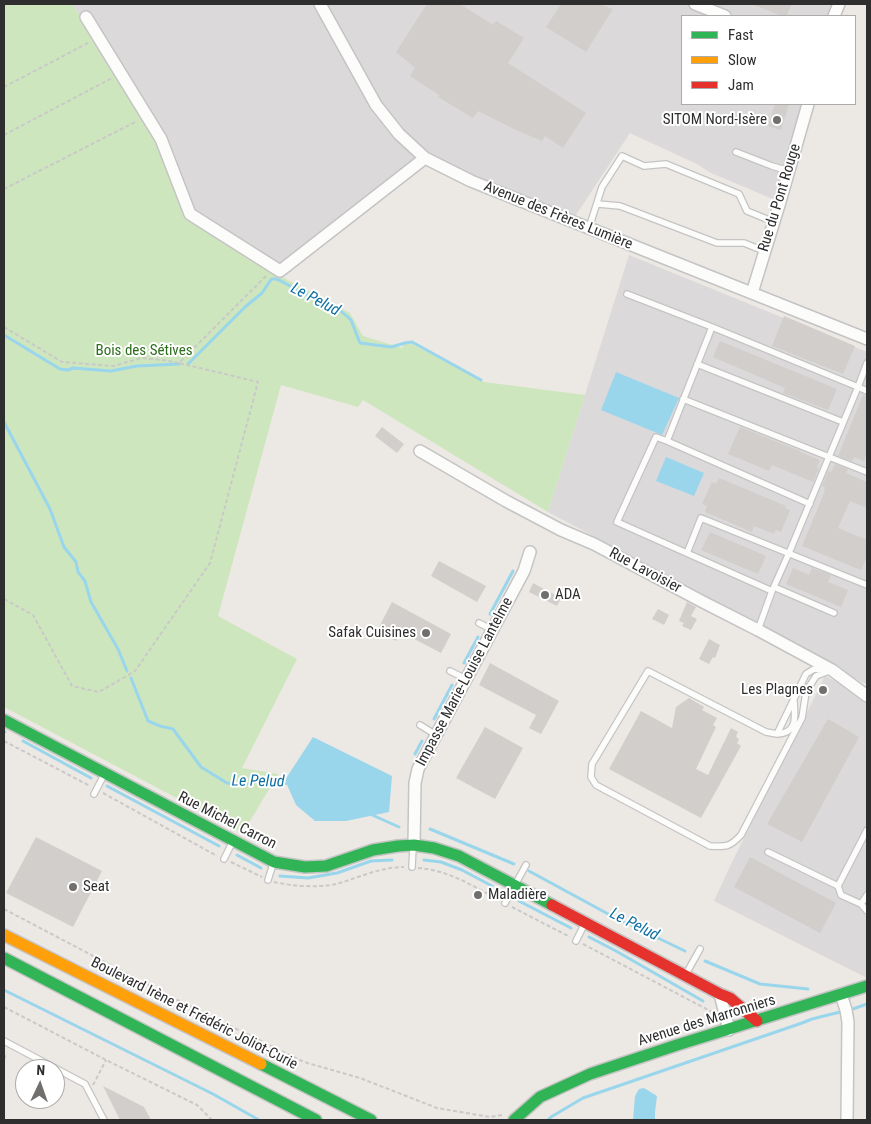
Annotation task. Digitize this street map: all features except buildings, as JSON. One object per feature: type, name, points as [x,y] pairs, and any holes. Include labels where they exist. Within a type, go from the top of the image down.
[{"type":"main road","name":"Rue Michel Carron","points":[[4,720],[274,862],[305,867],[326,866],[373,850],[414,845],[434,848],[459,856],[730,998],[758,1021]]},
{"type":"main road","name":"Boulevard Irène et Frédéric Joliot-Curie","points":[[4,935],[370,1120]]},
{"type":"main road","points":[[4,958],[316,1120]]},
{"type":"main road","name":"Avenue des Marronniers","points":[[511,1118],[540,1097],[575,1080],[610,1067],[867,986]]},
{"type":"main road","name":"Avenue des Marronniers","points":[[525,1120],[557,1090]]},
{"type":"street","name":"Avenue des Frères Lumière","points":[[320,4],[376,105],[399,134],[425,158],[471,181],[867,339]]},
{"type":"street","points":[[695,4],[722,15]]},
{"type":"street","points":[[86,17],[161,139],[190,214],[280,271],[425,158]]},
{"type":"street","name":"Rue du Pont Rouge","points":[[752,293],[808,105]]},
{"type":"street","name":"Rue Lavoisier","points":[[420,451],[553,526],[594,544],[832,670],[867,696]]},
{"type":"street","name":"Impasse Marie-Louise Lantelme","points":[[414,845],[415,782],[418,769],[524,571],[530,552]]},
{"type":"street","points":[[720,994],[728,1030]]},
{"type":"street","points":[[841,994],[848,1022],[847,1120]]},
{"type":"lane","points":[[736,152],[789,171]]},
{"type":"lane","points":[[589,228],[602,187],[622,156],[644,166],[666,164],[738,194],[747,211],[774,222]]},
{"type":"lane","points":[[598,204],[620,206],[717,243],[744,243],[764,251]]},
{"type":"lane","points":[[627,294],[867,391]]},
{"type":"lane","points":[[667,441],[712,327]]},
{"type":"lane","points":[[758,630],[773,589],[790,553],[867,363]]},
{"type":"lane","points":[[697,364],[843,422]]},
{"type":"lane","points":[[683,399],[867,472]]},
{"type":"lane","points":[[810,504],[656,436],[617,522],[687,553],[834,613]]},
{"type":"lane","points":[[687,553],[701,518],[867,585]]},
{"type":"lane","points":[[480,623],[493,630]]},
{"type":"lane","points":[[778,734],[806,674],[814,669],[832,670]]},
{"type":"lane","points":[[794,699],[795,719],[791,730],[788,733],[778,734],[766,732],[648,671],[592,764],[591,777],[596,784],[710,846],[725,847],[732,844],[741,835],[802,718],[806,692],[816,676],[832,670]]},
{"type":"lane","points":[[450,671],[466,680]]},
{"type":"lane","points":[[420,725],[436,735]]},
{"type":"lane","points":[[95,792],[105,773]]},
{"type":"lane","points":[[838,886],[867,830]]},
{"type":"lane","points":[[224,859],[233,841]]},
{"type":"lane","points":[[412,867],[414,845]]},
{"type":"lane","points":[[768,852],[838,886],[841,894],[861,904],[867,911]]},
{"type":"lane","points":[[268,880],[274,862]]},
{"type":"lane","points":[[505,904],[526,865]]},
{"type":"lane","points":[[861,904],[867,895]]},
{"type":"lane","points":[[576,941],[585,923]]},
{"type":"lane","points":[[685,976],[700,949]]},
{"type":"lane","points":[[4,1041],[85,1084],[104,1120]]},
{"type":"path","points":[[4,87],[99,37]]},
{"type":"path","points":[[4,135],[121,73]]},
{"type":"path","points":[[4,189],[148,115]]},
{"type":"path","points":[[179,363],[275,267]]},
{"type":"path","points":[[4,328],[62,362],[113,366],[142,358],[163,360],[258,382],[210,563],[135,671],[99,692],[72,686],[33,614],[4,599]]},
{"type":"path","points":[[4,740],[95,792],[268,880],[299,886],[334,885],[376,871],[398,867],[432,869],[460,879],[714,1013]]},
{"type":"path","points":[[4,909],[164,993],[304,1062],[360,1078],[437,1108],[490,1117],[511,1118]]},
{"type":"path","points":[[4,1007],[197,1105],[212,1120]]},
{"type":"path","points":[[4,1058],[7,1053]]},
{"type":"path","points":[[87,1087],[92,1086],[106,1060]]},
{"type":"shaded area","points":[[72,4],[839,4],[834,15],[681,15],[681,105],[808,105],[780,202],[711,173],[697,164],[630,133],[572,221],[425,158],[280,271],[190,214],[123,82]]},
{"type":"shaded area","points":[[629,255],[867,352],[867,684],[812,652],[548,512]]},
{"type":"shaded area","points":[[825,676],[867,697],[867,978],[714,901]]},
{"type":"green space","name":"Bois des Sétives","points":[[4,4],[72,4],[161,139],[190,214],[280,271],[284,278],[350,313],[363,336],[402,348],[404,344],[412,344],[484,382],[585,395],[548,512],[363,400],[358,407],[281,385],[218,616],[297,659],[242,768],[278,774],[243,833],[4,707]]},
{"type":"water","points":[[616,372],[679,398],[662,435],[601,410]]},
{"type":"water","points":[[666,457],[704,473],[694,496],[656,481]]},
{"type":"water","points":[[313,737],[392,776],[389,812],[346,821],[315,821],[296,805],[285,780]]},
{"type":"water","points":[[644,1088],[657,1096],[655,1120],[633,1120],[635,1096],[639,1089]]},
{"type":"waterway","name":"Le Pelud","points":[[188,364],[245,307],[262,293],[272,279],[276,279],[342,312],[351,320],[360,343],[391,347],[412,342],[481,380]]},
{"type":"waterway","name":"Le Pelud","points":[[4,335],[60,369],[68,370],[73,368],[111,371],[137,366],[179,364]]},
{"type":"waterway","name":"Le Pelud","points":[[4,422],[50,509],[64,547],[76,562],[78,572],[85,581],[91,602],[118,649],[127,671]]},
{"type":"waterway","points":[[490,614],[513,571]]},
{"type":"waterway","points":[[464,663],[478,637]]},
{"type":"waterway","name":"Le Pelud","points":[[131,678],[148,721],[173,729],[201,767],[227,783],[236,785],[258,781],[271,784],[290,783]]},
{"type":"waterway","points":[[434,719],[452,685]]},
{"type":"waterway","points":[[23,741],[91,778]]},
{"type":"waterway","points":[[415,754],[422,741]]},
{"type":"waterway","points":[[107,786],[219,846]]},
{"type":"waterway","name":"Le Pelud","points":[[370,814],[399,827]]},
{"type":"waterway","name":"Le Pelud","points":[[430,829],[514,864]]},
{"type":"waterway","points":[[237,855],[261,868]]},
{"type":"waterway","points":[[280,876],[308,878],[337,873],[371,861],[392,860]]},
{"type":"waterway","points":[[424,860],[441,862],[462,870],[492,886]]},
{"type":"waterway","name":"Le Pelud","points":[[529,871],[610,915],[685,951]]},
{"type":"waterway","points":[[519,901],[571,928]]},
{"type":"waterway","points":[[589,937],[703,1001]]},
{"type":"waterway","name":"Le Pelud","points":[[705,961],[760,984],[808,989]]},
{"type":"waterway","name":"Le Pelud","points":[[4,990],[213,1094],[259,1120]]},
{"type":"waterway","points":[[850,1010],[867,1004]]},
{"type":"waterway","points":[[548,1120],[583,1098],[812,1019],[844,1011]]},
{"type":"traffic: fast","points":[[4,720],[274,862],[305,867],[326,866],[373,850],[414,845],[434,848],[459,856],[552,905]]},
{"type":"traffic: fast","points":[[4,958],[316,1120]]},
{"type":"traffic: fast","points":[[514,1120],[540,1097],[590,1074],[867,986]]},
{"type":"traffic: fast","points":[[261,1064],[371,1120]]},
{"type":"traffic: slow","points":[[4,935],[261,1064]]},
{"type":"traffic: jam","points":[[552,905],[730,998],[757,1021]]},
{"type":"place","name":"SITOM Nord-Isère","points":[[777,120]]},
{"type":"place","name":"ADA","points":[[545,595]]},
{"type":"place","name":"Safak Cuisines","points":[[426,633]]},
{"type":"place","name":"Les Plagnes","points":[[823,690]]},
{"type":"place","name":"Seat","points":[[73,887]]},
{"type":"place","name":"Maladière","points":[[478,895]]}]
